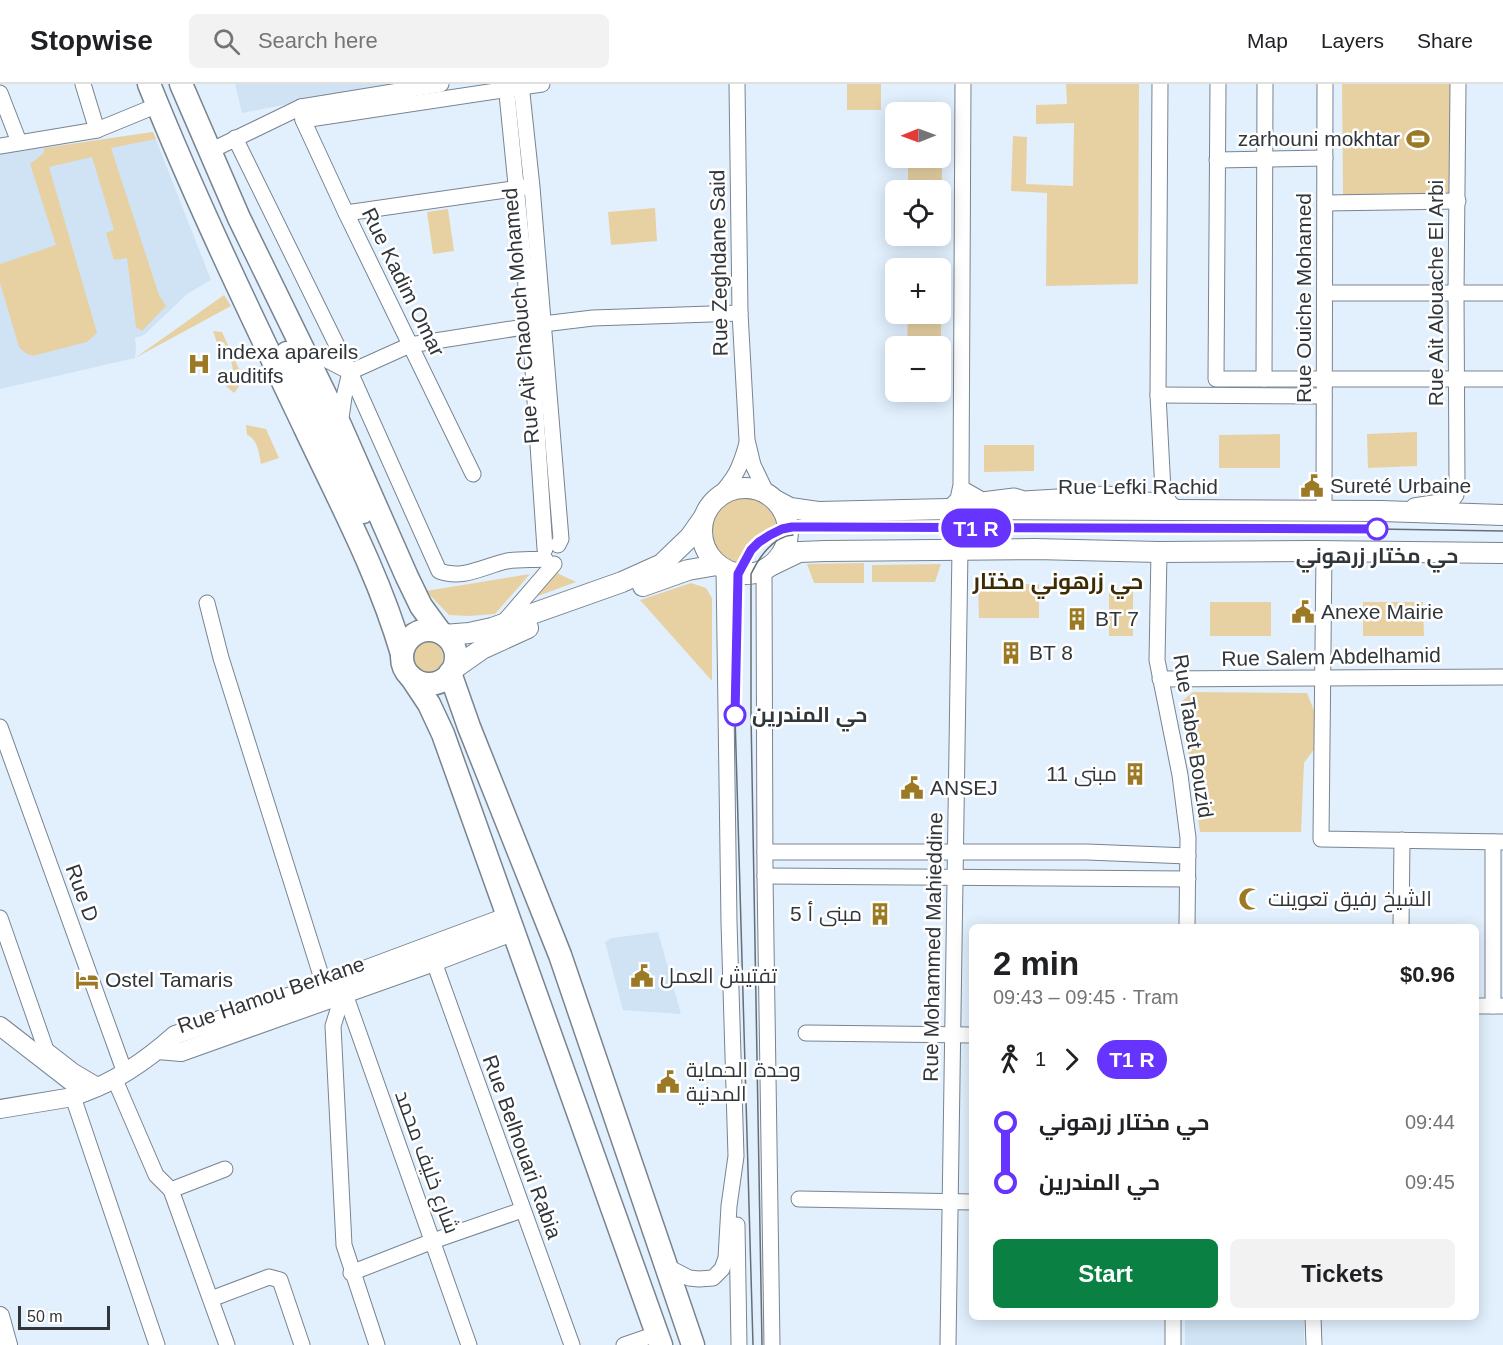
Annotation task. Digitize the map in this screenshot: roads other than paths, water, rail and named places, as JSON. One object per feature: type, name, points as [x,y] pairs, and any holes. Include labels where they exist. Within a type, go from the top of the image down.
[{"type":"main road","points":[[149,84],[161,95],[187,141],[358,501],[394,582],[400,607],[399,643],[406,670],[437,719],[512,923],[659,1339]]},
{"type":"main road","points":[[182,84],[239,218],[340,425],[414,592],[455,650],[456,657],[451,672],[461,706],[560,955],[693,1345]]},
{"type":"main road","points":[[399,643],[416,633],[432,630],[442,633],[480,632],[630,579],[662,564],[681,548],[704,517],[709,506],[717,498],[727,491],[741,488],[754,489],[771,497],[782,508],[787,518],[788,535],[784,549],[768,568]]},
{"type":"main road","name":"Rue Lefki Rachid","points":[[771,497],[790,508],[818,512],[948,509],[973,498],[1324,512],[1381,511],[1503,515]]},
{"type":"main road","points":[[704,517],[703,542],[708,555],[720,567],[743,575],[768,568],[799,552],[960,549],[1159,552],[1503,552]]},
{"type":"main road","points":[[411,677],[424,684],[439,682],[471,656],[492,644],[553,618],[669,577],[720,567]]},
{"type":"main road","points":[[437,719],[461,706]]},
{"type":"main road","points":[[636,1275],[666,1266]]},
{"type":"street","points":[[83,84],[97,130]]},
{"type":"street","points":[[210,151],[236,138],[302,114],[441,84]]},
{"type":"street","points":[[302,114],[542,84]]},
{"type":"street","name":"Rue Zeghdane Said","points":[[737,84],[740,313],[747,440]]},
{"type":"street","points":[[948,509],[958,500],[973,498],[963,84]]},
{"type":"street","points":[[1160,84],[1158,395],[1163,491],[1175,507]]},
{"type":"street","points":[[1218,84],[1216,379],[1503,379]]},
{"type":"street","points":[[1263,379],[1265,84]]},
{"type":"street","name":"Rue Ouiche Mohamed","points":[[1324,512],[1325,84]]},
{"type":"street","name":"Rue Ait Alouache El Arbi","points":[[1381,511],[1452,500],[1456,495],[1458,84]]},
{"type":"street","name":"Rue Ait Chaouch Mohamed","points":[[514,86],[536,325],[551,554]]},
{"type":"street","points":[[0,93],[19,142]]},
{"type":"street","points":[[0,146],[97,130],[161,95]]},
{"type":"street","name":"Rue Kadim Omar","points":[[302,114],[346,213],[473,474]]},
{"type":"street","points":[[236,138],[350,372],[439,571],[450,575],[464,574],[508,561],[551,554]]},
{"type":"street","points":[[1217,160],[1325,158]]},
{"type":"street","points":[[346,213],[525,188]]},
{"type":"street","points":[[1325,203],[1458,201]]},
{"type":"street","points":[[1325,293],[1503,293]]},
{"type":"street","points":[[350,372],[410,345],[536,325],[593,318],[740,313]]},
{"type":"street","points":[[305,353],[327,360],[350,372]]},
{"type":"street","points":[[340,425],[350,372]]},
{"type":"street","points":[[1158,395],[1324,396]]},
{"type":"street","points":[[747,440],[753,465],[771,497]]},
{"type":"street","points":[[717,498],[740,468],[747,440]]},
{"type":"street","name":"Rue Mohammed Mahieddine","points":[[948,1345],[960,549]]},
{"type":"street","points":[[1324,551],[1321,839],[1498,842],[1498,1006],[1479,1006]]},
{"type":"street","name":"Rue Tabet Bouzid","points":[[1159,552],[1157,660],[1180,775],[1188,838],[1187,924]]},
{"type":"street","points":[[502,624],[551,554]]},
{"type":"street","points":[[720,567],[739,1345]]},
{"type":"street","points":[[768,568],[765,876],[772,1345]]},
{"type":"street","name":"شارع خليف محمد","points":[[207,603],[221,658],[335,993],[432,1241],[469,1345]]},
{"type":"street","name":"Rue Salem Abdelhamid","points":[[1160,679],[1503,677]]},
{"type":"street","name":"Rue D","points":[[0,727],[99,1086]]},
{"type":"street","points":[[1401,924],[1402,840]]},
{"type":"street","points":[[765,852],[1087,852],[1188,856]]},
{"type":"street","points":[[765,876],[1188,879]]},
{"type":"street","points":[[0,918],[49,1058]]},
{"type":"street","name":"Rue Hamou Berkane","points":[[335,993],[512,923]]},
{"type":"street","name":"Rue Hamou Berkane","points":[[99,1086],[159,1050],[175,1035],[335,993],[434,962],[512,923]]},
{"type":"street","name":"Rue Belhouari Rabia","points":[[434,962],[572,1345]]},
{"type":"street","points":[[335,993],[333,1026],[344,1245],[351,1273],[377,1345]]},
{"type":"street","points":[[0,1026],[49,1058],[99,1086],[156,1175],[171,1190],[227,1345]]},
{"type":"street","points":[[806,1033],[969,1035]]},
{"type":"street","points":[[0,1109],[99,1086]]},
{"type":"street","points":[[99,1086],[157,1345]]},
{"type":"street","points":[[666,1266],[689,1278],[699,1280],[713,1278],[722,1269],[726,1258],[729,1206],[736,1155]]},
{"type":"street","points":[[171,1190],[225,1169]]},
{"type":"street","points":[[799,1199],[969,1202]]},
{"type":"street","points":[[351,1273],[432,1241],[522,1210]]},
{"type":"street","points":[[211,1299],[269,1277],[280,1280],[302,1345]]},
{"type":"street","points":[[0,1316],[8,1345]]},
{"type":"street","points":[[1173,1320],[1173,1345]]},
{"type":"street","points":[[1313,1320],[1314,1345]]},
{"type":"street","points":[[624,1345],[659,1339]]},
{"type":"tram line","points":[[753,1345],[735,715],[738,574],[743,562],[759,542],[782,529],[792,527],[1503,531]]},
{"type":"tram line","points":[[735,715],[738,574],[751,550],[759,542],[782,529],[819,527],[1377,529]]},
{"type":"tram line","points":[[762,1345],[751,715],[751,574],[762,555],[773,544],[779,539],[793,535]]},
{"type":"place","name":"zarhouni mokhtar","points":[[1418,139]]},
{"type":"place","name":"indexa apareils auditifs","points":[[199,364]]},
{"type":"place","name":"Sureté Urbaine","points":[[1312,486]]},
{"type":"place","name":"حي مختار زرهوني","points":[[1377,529]]},
{"type":"place","name":"Anexe Mairie","points":[[1303,612]]},
{"type":"place","name":"BT 7","points":[[1077,619]]},
{"type":"place","name":"BT 8","points":[[1011,653]]},
{"type":"place","name":"حي المندرين","points":[[735,715]]},
{"type":"place","name":"مبنى 11","points":[[1135,774]]},
{"type":"place","name":"ANSEJ","points":[[912,788]]},
{"type":"place","name":"الشيخ رفيق تعوينت","points":[[1250,899]]},
{"type":"place","name":"مبنى أ 5","points":[[880,914]]},
{"type":"place","name":"تفتيش العمل","points":[[642,976]]},
{"type":"place","name":"Ostel Tamaris","points":[[87,980]]},
{"type":"place","name":"وحدة الحماية المدنية","points":[[668,1082]]},
{"type":"district","name":"حي زرهوني مختار","points":[[1058,581]]}]
